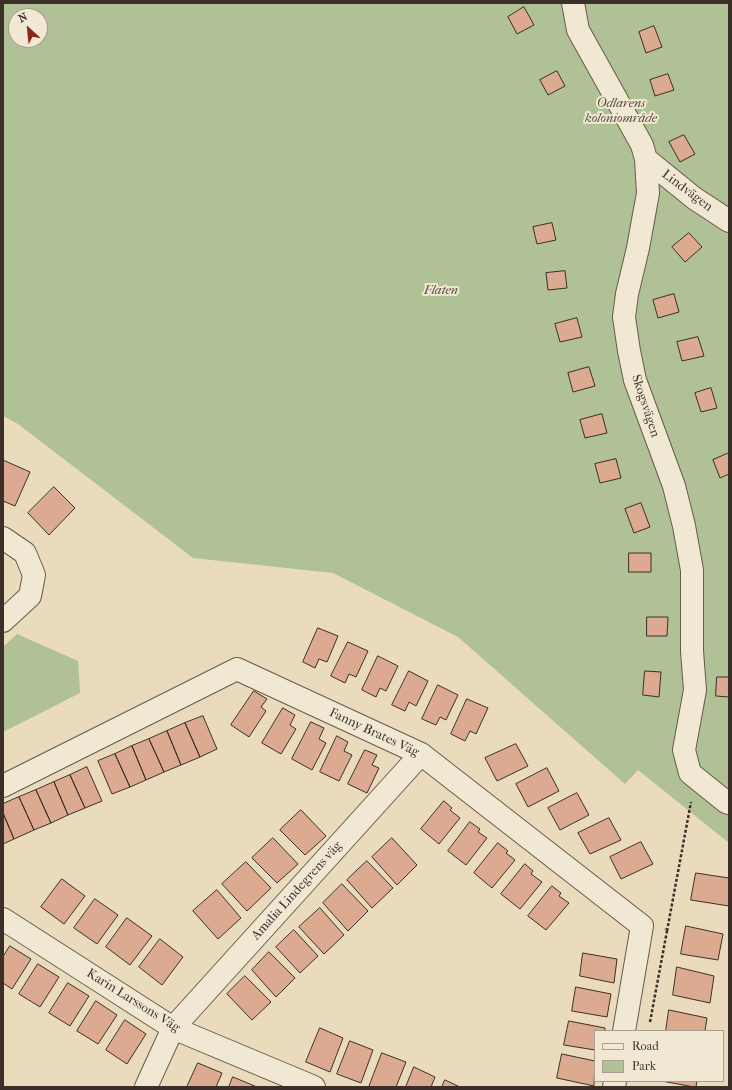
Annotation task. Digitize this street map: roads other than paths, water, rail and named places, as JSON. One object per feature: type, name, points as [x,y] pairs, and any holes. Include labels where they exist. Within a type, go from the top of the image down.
[{"type":"street","name":"Skogsvägen","points":[[573,3],[578,30],[642,145],[646,160],[648,193],[638,248],[627,294],[624,317],[635,380],[674,486],[684,526],[692,570],[692,651],[695,690],[684,750],[690,773],[729,803]]},
{"type":"street","name":"Lindvägen","points":[[646,160],[694,198],[729,221]]},
{"type":"street","points":[[3,538],[25,553],[34,575],[30,596],[3,620]]},
{"type":"street","name":"Fanny Brates Väg","points":[[3,786],[237,669],[421,754],[642,926],[624,1030]]},
{"type":"street","name":"Amalia Lindegrens väg","points":[[146,1087],[173,1028],[421,754]]},
{"type":"street","name":"Karin Larssons Väg","points":[[3,918],[173,1028],[314,1087]]},
{"type":"park label","name":"Odlarens koloniområde","points":[[621,112]]},
{"type":"park label","name":"Flaten","points":[[441,291]]}]
